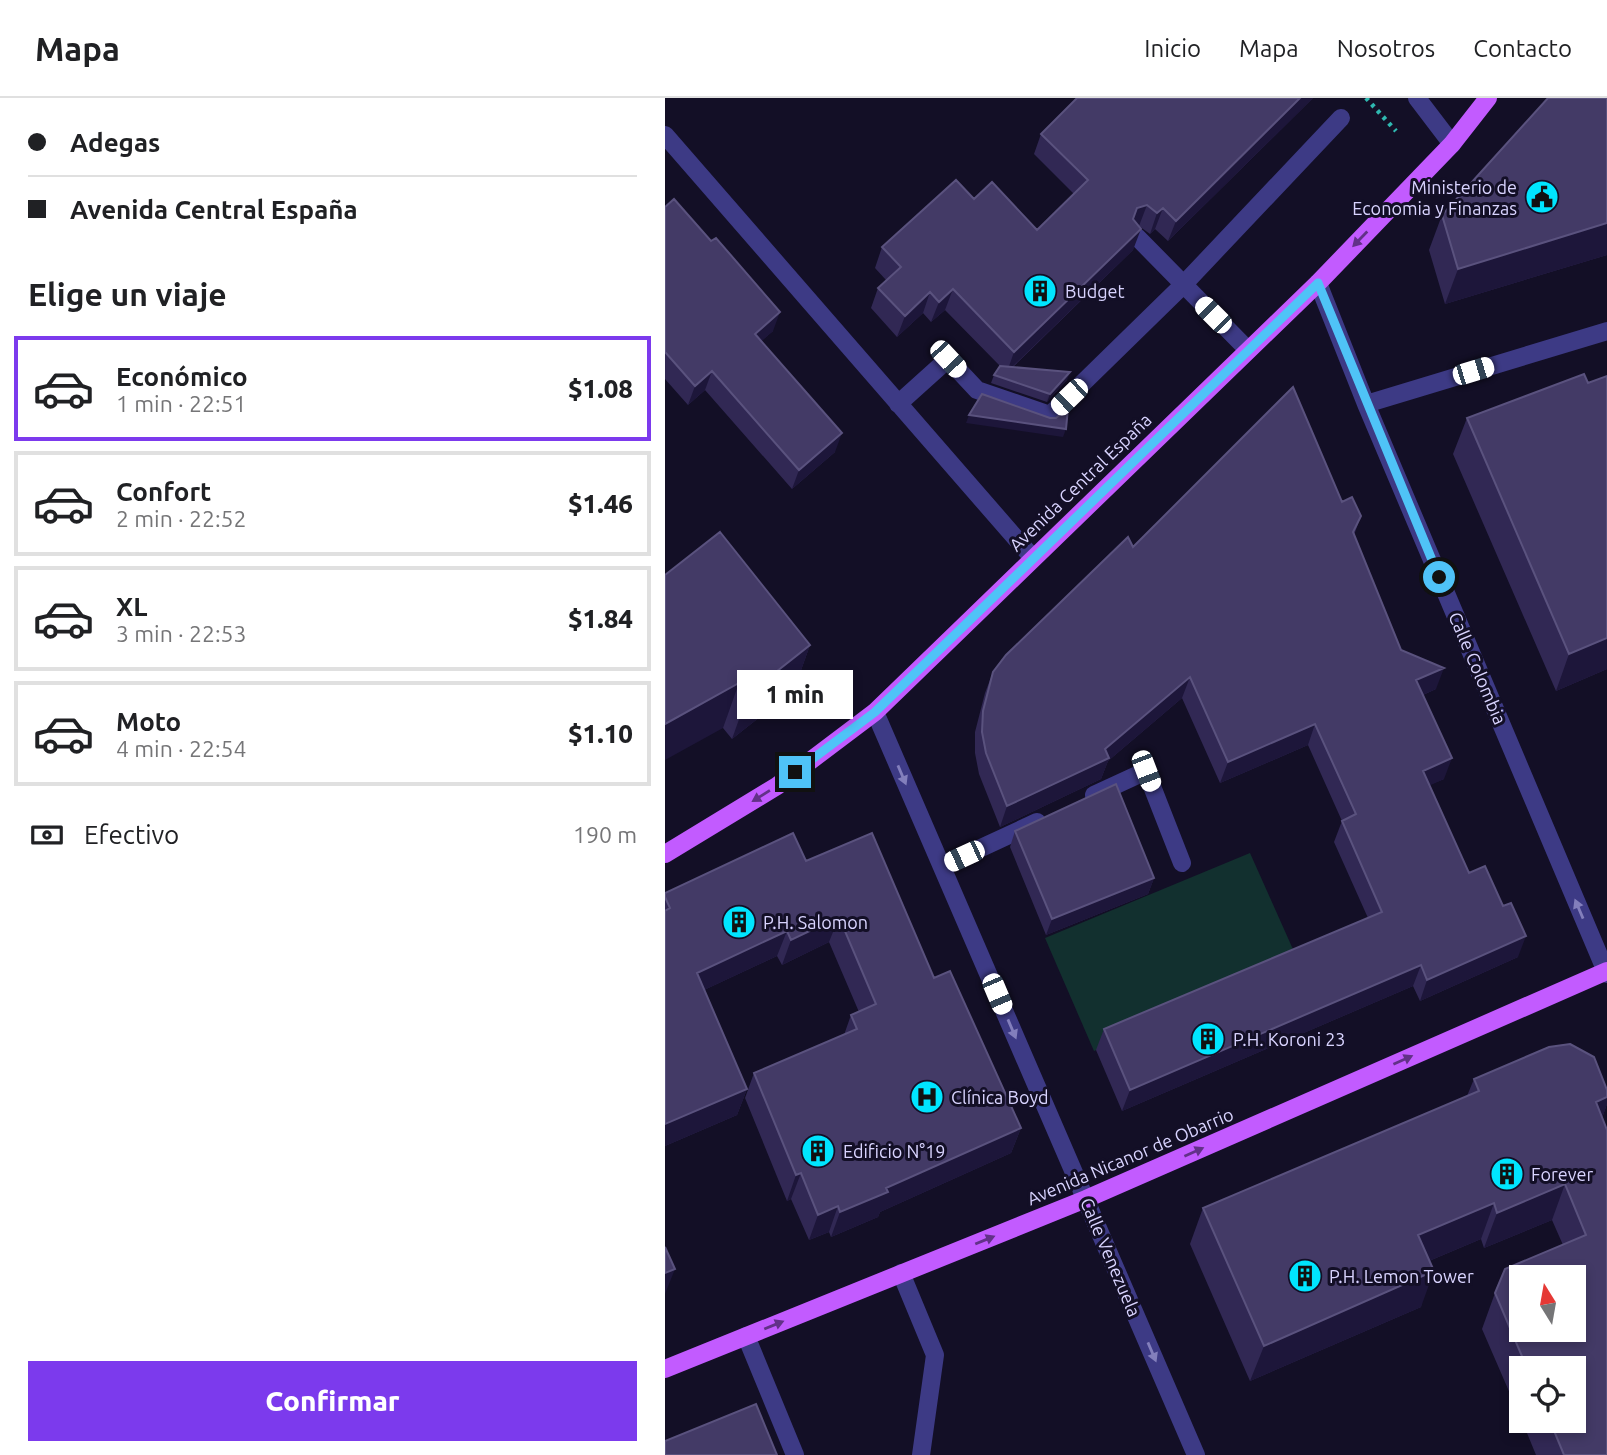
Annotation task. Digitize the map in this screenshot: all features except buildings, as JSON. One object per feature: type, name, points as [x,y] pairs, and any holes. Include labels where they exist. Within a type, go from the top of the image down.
[{"type":"main road","name":"Avenida Central España","points":[[665,854],[776,786],[875,712],[1032,557],[1318,283],[1453,144],[1488,98]]},
{"type":"main road","name":"Avenida Nicanor de Obarrio","points":[[665,1369],[1086,1199],[1607,972]]},
{"type":"street","points":[[1417,98],[1453,144]]},
{"type":"street","points":[[898,404],[948,359],[977,390],[1050,415],[1183,285],[1341,118]]},
{"type":"street","points":[[665,135],[1032,557]]},
{"type":"street","points":[[1137,237],[1248,349]]},
{"type":"street","name":"Calle Colombia","points":[[1318,283],[1366,404],[1607,972]]},
{"type":"street","points":[[1366,404],[1607,331]]},
{"type":"street","name":"Calle Venezuela","points":[[875,712],[1196,1455]]},
{"type":"street","points":[[1074,805],[1146,771],[1182,863]]},
{"type":"street","points":[[941,866],[1050,816]]},
{"type":"street","points":[[901,1273],[936,1355],[921,1455]]},
{"type":"street","points":[[746,1336],[795,1455]]},
{"type":"path","points":[[1366,98],[1396,131]]},
{"type":"green space","points":[[1250,853],[1300,965],[1094,1051],[1045,938]]},
{"type":"place","name":"Ministerio de Economia y Finanzas","points":[[1542,197]]},
{"type":"place","name":"Budget","points":[[1040,291]]},
{"type":"place","name":"P.H. Salomon","points":[[739,922]]},
{"type":"place","name":"P.H. Koroni 23","points":[[1208,1039]]},
{"type":"place","name":"Clínica Boyd","points":[[927,1097]]},
{"type":"place","name":"Edificio N°19","points":[[818,1151]]},
{"type":"place","name":"Forever","points":[[1507,1174]]},
{"type":"place","name":"P.H. Lemon Tower","points":[[1305,1276]]},
{"type":"route","points":[[795,772],[875,712],[1032,557],[1318,283],[1439,577]]}]
